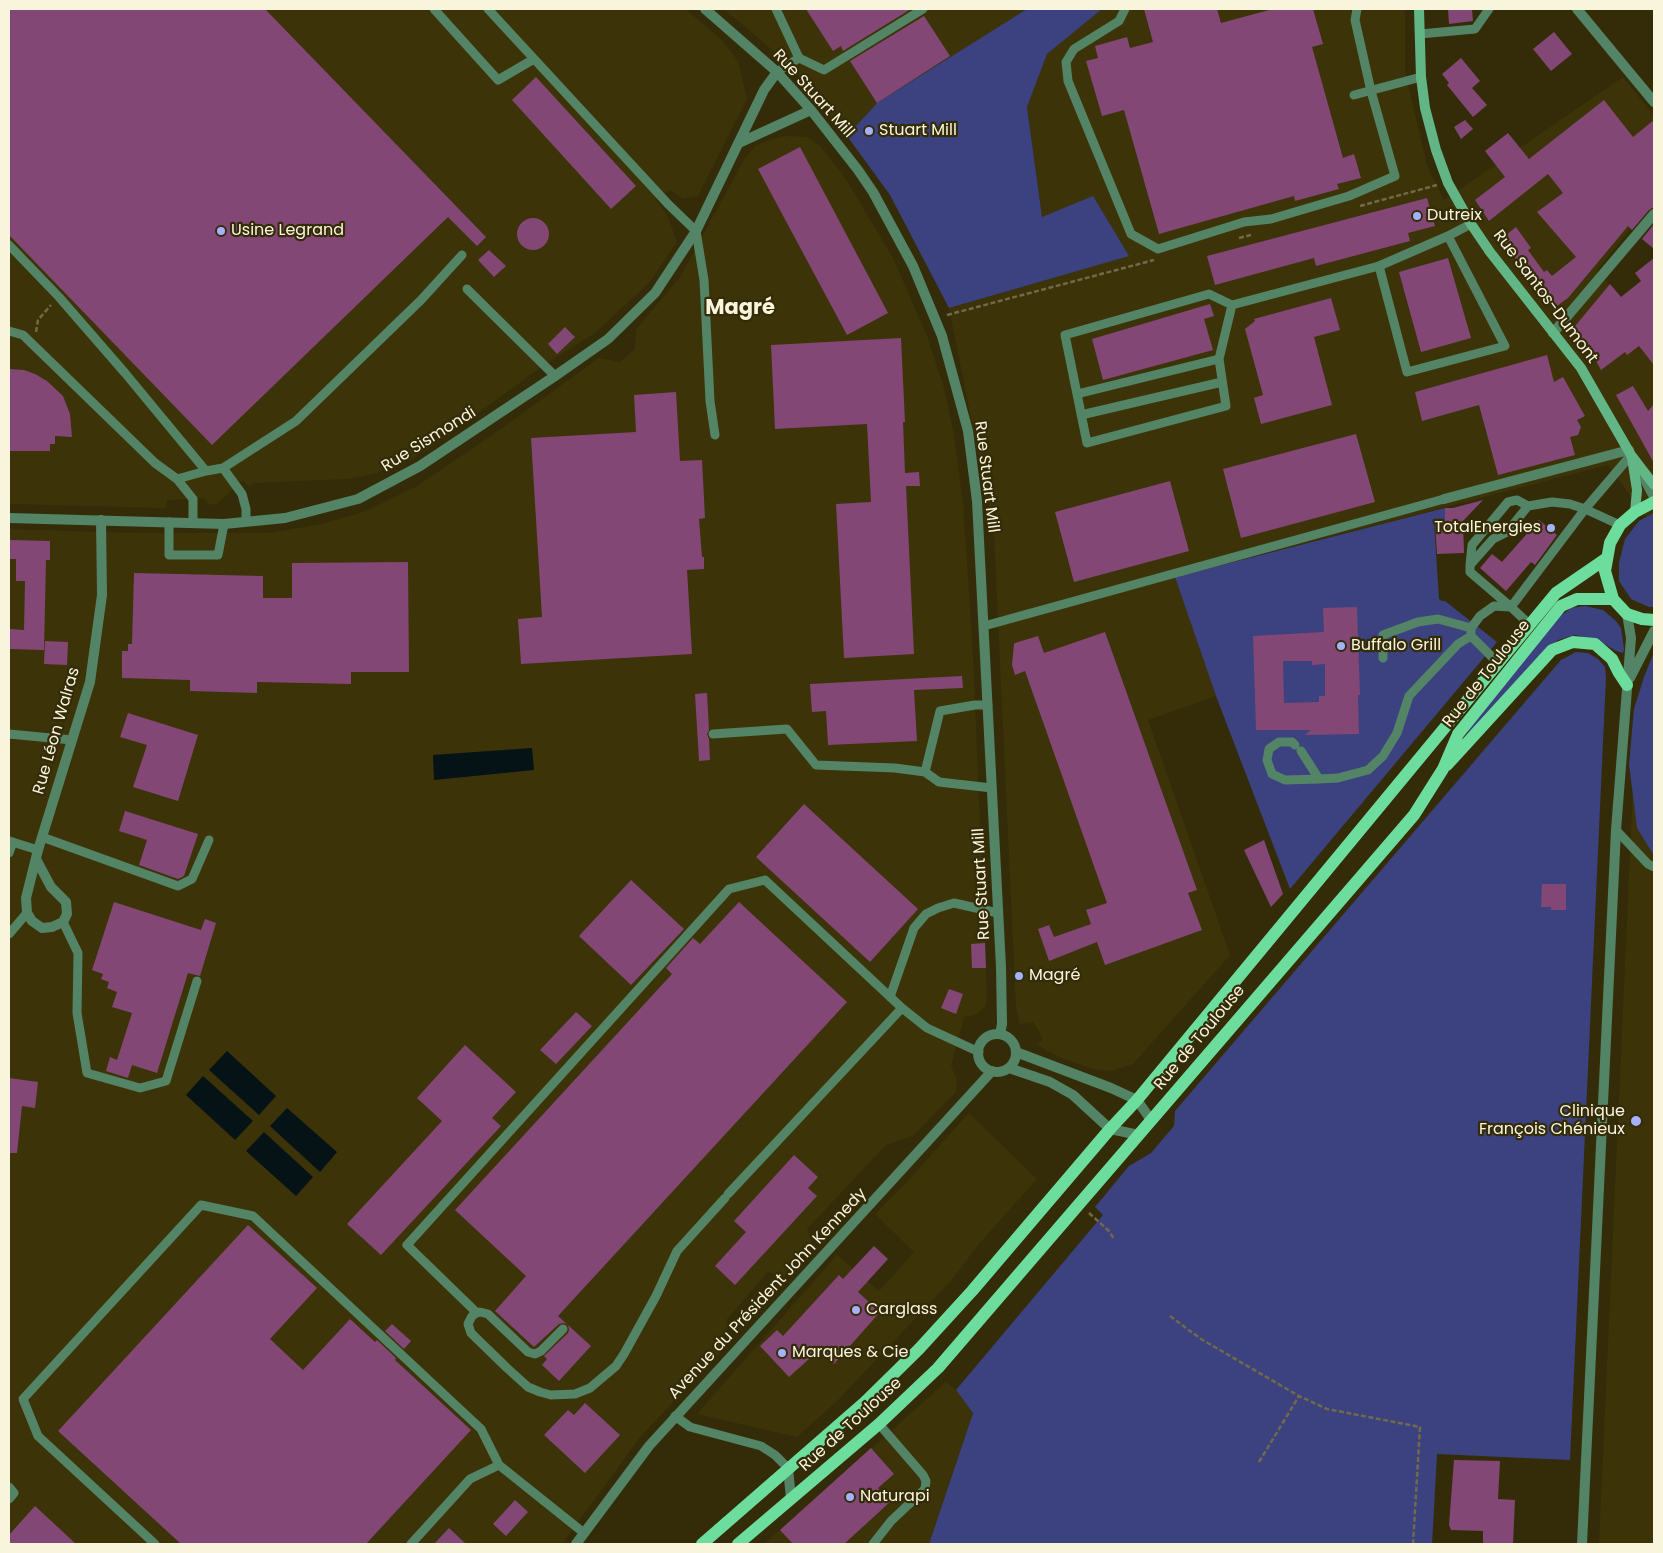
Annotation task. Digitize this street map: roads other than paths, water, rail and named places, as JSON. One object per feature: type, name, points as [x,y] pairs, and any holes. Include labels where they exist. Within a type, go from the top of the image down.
[{"type":"main road","points":[[1654,502],[1635,512],[1620,525],[1610,543],[1605,571],[1613,599],[1627,614],[1642,619],[1654,620]]},
{"type":"main road","name":"Rue de Toulouse","points":[[702,1544],[865,1402],[919,1349],[972,1291],[1137,1100],[1556,593],[1607,558]]},
{"type":"main road","name":"Rue de Toulouse","points":[[738,1544],[879,1424],[938,1368],[1414,815],[1443,770],[1458,734],[1561,606],[1577,599],[1613,599]]},
{"type":"main road","points":[[1443,770],[1552,650],[1573,642],[1595,644],[1612,659],[1618,673],[1627,685]]},
{"type":"street","name":"Rue Stuart Mill","points":[[705,9],[776,72],[811,110],[873,192],[913,266],[942,336],[968,431],[977,501],[1002,984],[1000,1034]]},
{"type":"street","name":"Rue Santos-Dumont","points":[[1419,9],[1421,77],[1426,108],[1436,150],[1448,182],[1471,224],[1581,368],[1630,452],[1654,485]]},
{"type":"street","points":[[1577,9],[1654,102]]},
{"type":"street","name":"Rue Sismondi","points":[[9,518],[224,524],[285,518],[358,499],[420,466],[556,376],[608,338],[655,293],[696,231],[764,90],[776,72]]},
{"type":"street","points":[[739,143],[811,110]]},
{"type":"street","points":[[1553,333],[1654,214]]},
{"type":"street","name":"Rue Santos-Dumont","points":[[1630,452],[1637,490],[1635,512]]},
{"type":"street","points":[[1444,498],[1630,452]]},
{"type":"street","name":"Rue Léon Walras","points":[[27,913],[26,898],[37,854],[90,682],[102,595],[101,520]]},
{"type":"street","points":[[1582,1544],[1616,830],[1631,638],[1627,614]]},
{"type":"street","points":[[1627,685],[1654,631]]},
{"type":"street","points":[[27,913],[32,921],[42,928],[52,927],[64,922],[66,914],[66,902],[51,887],[37,854]]},
{"type":"street","points":[[994,1034],[1000,1034],[1012,1040],[1016,1052],[1016,1058],[1009,1068],[1004,1071],[992,1071],[982,1064],[979,1052],[983,1041],[994,1034]]},
{"type":"street","points":[[1016,1052],[1111,1088],[1137,1100],[1151,1120]]},
{"type":"street","points":[[1009,1068],[1050,1082],[1073,1095],[1110,1129],[1139,1135]]},
{"type":"street","name":"Avenue du Président John Kennedy","points":[[576,1544],[649,1446],[675,1416],[992,1071]]},
{"type":"street","name":"Rue de Toulouse","points":[[788,1468],[791,1499]]},
{"type":"lane","points":[[434,9],[498,80],[534,59]]},
{"type":"lane","points":[[488,9],[660,196],[696,231],[704,280],[710,400],[715,436]]},
{"type":"lane","points":[[776,9],[799,58],[824,70],[922,9]]},
{"type":"lane","points":[[1125,9],[1118,20],[1074,49],[1066,62],[1068,81],[1131,234],[1158,249],[1244,222],[1271,219],[1349,196],[1395,176],[1371,91],[1355,20],[1357,9]]},
{"type":"lane","points":[[1420,34],[1475,30],[1489,9]]},
{"type":"lane","points":[[776,72],[799,58]]},
{"type":"lane","points":[[1354,95],[1421,77]]},
{"type":"lane","points":[[1232,305],[1219,360],[1226,406],[1087,443],[1065,335],[1209,294],[1232,305],[1378,266],[1471,224]]},
{"type":"lane","points":[[1378,266],[1408,372],[1505,346],[1448,236]]},
{"type":"lane","points":[[9,245],[59,297],[126,373],[206,471]]},
{"type":"lane","points":[[177,479],[223,468],[296,421],[421,300],[462,255]]},
{"type":"lane","points":[[467,289],[556,376]]},
{"type":"lane","points":[[9,331],[23,335],[155,463],[177,479],[193,499],[193,522]]},
{"type":"lane","points":[[1077,394],[1219,360]]},
{"type":"lane","points":[[1081,415],[1222,382]]},
{"type":"lane","points":[[1511,607],[1630,452],[1654,498]]},
{"type":"lane","points":[[223,468],[242,494],[246,509],[246,521]]},
{"type":"lane","points":[[984,626],[1444,498]]},
{"type":"lane","points":[[1530,625],[1470,572],[1472,546],[1508,502],[1517,500],[1528,506],[1552,502],[1570,504],[1620,525]]},
{"type":"lane","points":[[1470,565],[1493,539],[1507,532],[1528,506]]},
{"type":"lane","points":[[169,522],[169,555],[218,555],[224,524]]},
{"type":"lane","points":[[1319,779],[1292,742],[1279,742],[1269,749],[1267,760],[1272,774],[1285,780],[1319,779],[1338,778],[1368,770],[1383,756],[1397,733],[1409,696],[1471,632],[1480,616],[1494,606],[1511,607]]},
{"type":"lane","points":[[1383,658],[1383,636],[1418,622],[1438,619],[1471,632],[1498,663]]},
{"type":"lane","points":[[926,772],[940,711],[975,705],[988,705]]},
{"type":"lane","points":[[713,734],[787,729],[816,765],[895,768],[926,772],[939,782],[992,788]]},
{"type":"lane","points":[[9,734],[72,740]]},
{"type":"lane","points":[[1616,830],[1648,864],[1654,867]]},
{"type":"lane","points":[[42,837],[178,886],[192,879],[209,840]]},
{"type":"lane","points":[[9,853],[11,841],[37,854]]},
{"type":"lane","points":[[477,1313],[407,1245],[729,889],[765,880],[902,1008],[927,1028],[979,1052]]},
{"type":"lane","points":[[890,997],[914,928],[926,914],[954,903],[998,913]]},
{"type":"lane","points":[[9,934],[27,913]]},
{"type":"lane","points":[[64,922],[78,954],[77,1012],[87,1072],[140,1088],[166,1081],[197,981]]},
{"type":"lane","points":[[563,1328],[541,1351],[535,1354],[528,1352],[488,1314],[477,1313],[472,1316],[468,1324],[471,1333],[528,1387],[551,1395],[575,1394],[590,1388],[616,1366],[624,1354],[678,1251],[902,1008]]},
{"type":"lane","points":[[155,1544],[38,1436],[23,1399],[201,1205],[253,1216],[481,1429],[499,1466],[584,1533]]},
{"type":"lane","points":[[675,1416],[690,1427],[761,1446],[775,1455],[788,1468]]},
{"type":"lane","points":[[872,1544],[890,1520],[925,1489],[926,1481],[923,1475],[879,1424]]},
{"type":"lane","points":[[411,1544],[470,1479],[499,1466]]},
{"type":"lane","points":[[9,1487],[14,1493],[9,1499]]},
{"type":"place","name":"Stuart Mill","points":[[869,131]]},
{"type":"place","name":"Dutreix","points":[[1417,216]]},
{"type":"place","name":"Usine Legrand","points":[[221,231]]},
{"type":"place","name":"TotalEnergies","points":[[1551,528]]},
{"type":"place","name":"Buffalo Grill","points":[[1341,646]]},
{"type":"place","name":"Magré","points":[[1019,976]]},
{"type":"place","name":"Clinique François Chénieux","points":[[1636,1121]]},
{"type":"place","name":"Carglass","points":[[856,1310]]},
{"type":"place","name":"Marques & Cie","points":[[782,1353]]},
{"type":"place","name":"Naturapi","points":[[850,1497]]},
{"type":"district","name":"Magré","points":[[740,309]]}]
